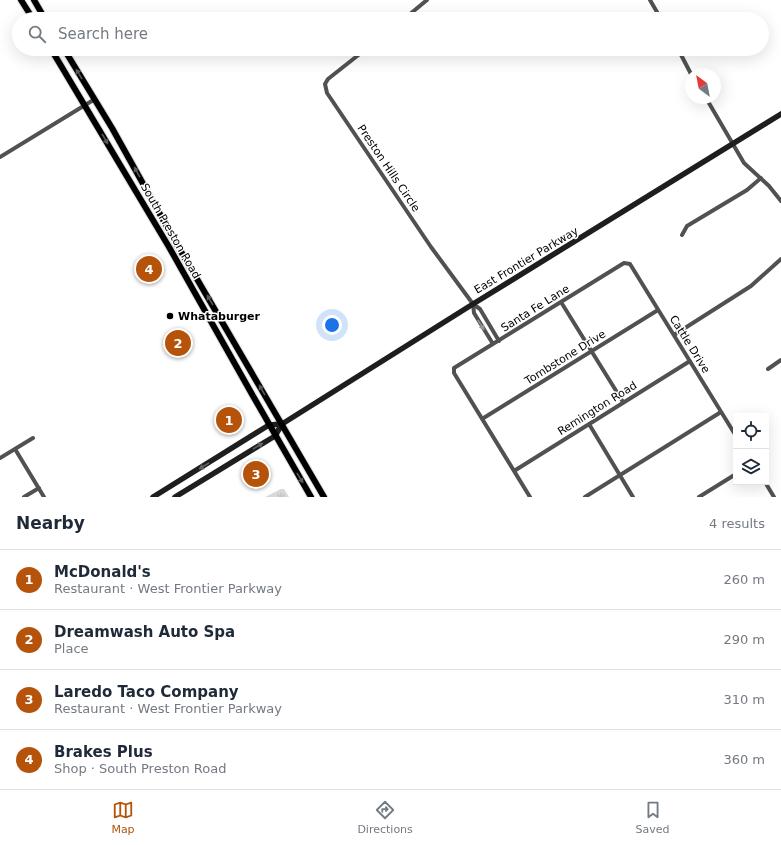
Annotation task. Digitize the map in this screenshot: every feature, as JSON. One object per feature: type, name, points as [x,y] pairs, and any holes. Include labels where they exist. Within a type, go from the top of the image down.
[{"type":"main road","points":[[21,0],[29,12]]},
{"type":"main road","points":[[34,0],[42,12]]},
{"type":"main road","name":"South Preston Road","points":[[55,56],[86,105],[169,247],[311,497]]},
{"type":"main road","name":"South Preston Road","points":[[68,56],[95,99],[324,497]]},
{"type":"street","points":[[412,12],[426,0]]},
{"type":"street","points":[[650,0],[657,12]]},
{"type":"street","name":"Preston Hills Circle","points":[[357,56],[328,79],[325,84],[325,88],[431,247],[473,304]]},
{"type":"street","points":[[682,56],[688,68]]},
{"type":"street","points":[[0,157],[95,99]]},
{"type":"street","points":[[710,104],[744,163],[761,178],[781,201]]},
{"type":"street","name":"East Frontier Parkway","points":[[282,424],[781,114]]},
{"type":"street","points":[[682,235],[687,226],[748,190],[761,178]]},
{"type":"street","points":[[674,335],[751,286],[781,259]]},
{"type":"street","name":"Cattle Drive","points":[[627,262],[630,264],[733,431]]},
{"type":"street","name":"Santa Fe Lane","points":[[482,419],[454,373],[454,368],[627,262]]},
{"type":"street","points":[[561,302],[623,402]]},
{"type":"street","points":[[473,304],[480,309],[499,340]]},
{"type":"street","points":[[473,304],[474,313],[493,344]]},
{"type":"street","name":"Tombstone Drive","points":[[482,419],[658,310]]},
{"type":"street","points":[[768,369],[781,360]]},
{"type":"street","name":"Remington Road","points":[[514,471],[690,361]]},
{"type":"street","points":[[585,497],[721,412]]},
{"type":"street","points":[[482,419],[530,497]]},
{"type":"street","points":[[153,497],[269,425],[282,424]]},
{"type":"street","points":[[175,497],[275,436],[282,424]]},
{"type":"street","points":[[589,424],[633,497]]},
{"type":"street","points":[[0,458],[34,438]]},
{"type":"street","points":[[15,449],[44,497]]},
{"type":"street","points":[[699,497],[733,476]]},
{"type":"street","points":[[767,485],[774,497]]},
{"type":"street","points":[[24,497],[39,488]]},
{"type":"green space","points":[[284,489],[289,497],[265,497]]},
{"type":"place","name":"Brakes Plus","points":[[149,269]]},
{"type":"place","name":"Whataburger","points":[[170,316]]},
{"type":"place","name":"Dreamwash Auto Spa","points":[[178,343]]},
{"type":"place","name":"McDonald's","points":[[229,420]]},
{"type":"place","name":"Laredo Taco Company","points":[[256,474]]}]
